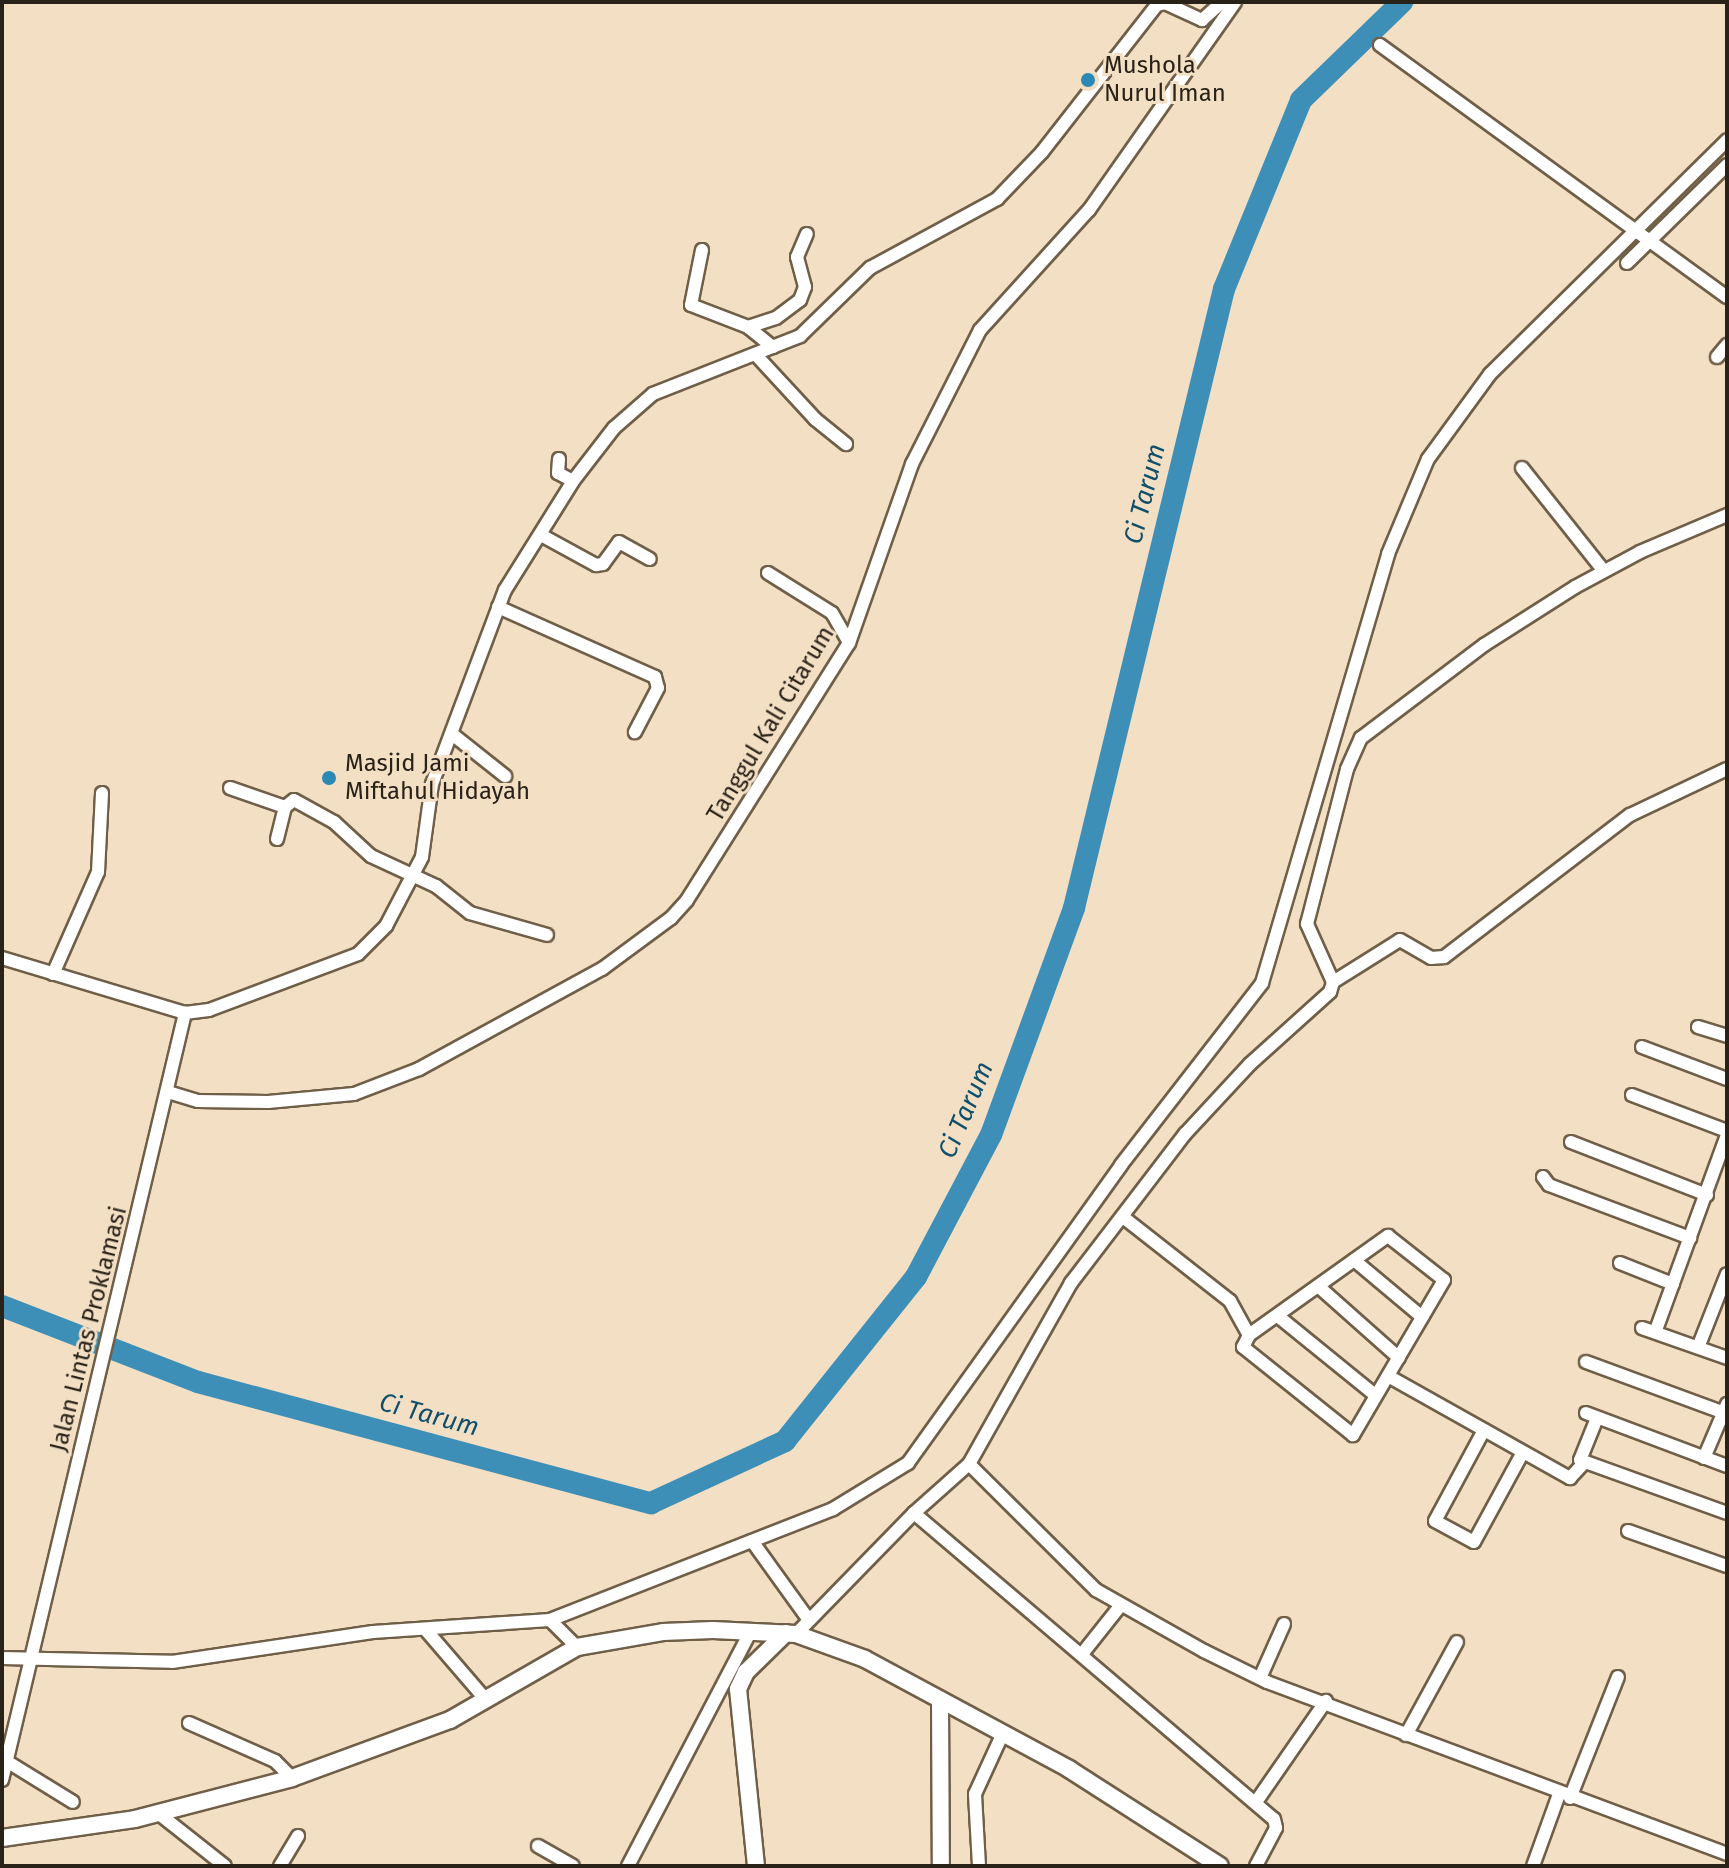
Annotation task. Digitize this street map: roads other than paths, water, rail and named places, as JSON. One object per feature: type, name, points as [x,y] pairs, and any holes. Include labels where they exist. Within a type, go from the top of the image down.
[{"type":"street","points":[[2,958],[182,1012],[209,1010],[358,954],[386,926],[414,874],[429,835],[432,784],[498,607],[573,481],[639,402],[687,378],[756,355],[800,336],[881,261],[997,199],[1042,152],[1157,5],[1165,3],[1197,21],[1222,2]]},
{"type":"street","name":"Tanggul Kali Citarum","points":[[168,1092],[198,1101],[293,1103],[354,1094],[419,1069],[628,952],[687,900],[849,643],[912,464],[980,330],[1089,210],[1235,2]]},
{"type":"street","points":[[1380,45],[1727,297]]},
{"type":"street","points":[[2,1658],[34,1656],[172,1662],[281,1643],[550,1620],[849,1502],[914,1456],[1121,1165],[1257,991],[1388,554],[1422,470],[1490,374],[1727,140]]},
{"type":"street","points":[[1627,263],[1727,165]]},
{"type":"street","points":[[748,327],[776,318],[800,300],[805,287],[797,257],[807,234]]},
{"type":"street","points":[[702,250],[691,305],[748,327],[773,347]]},
{"type":"street","points":[[1717,357],[1727,345]]},
{"type":"street","points":[[756,355],[815,419],[846,444]]},
{"type":"street","points":[[559,459],[558,473],[573,481]]},
{"type":"street","points":[[1522,468],[1603,570]]},
{"type":"street","points":[[1333,982],[1307,924],[1344,780],[1361,738],[1484,645],[1603,570],[1727,515]]},
{"type":"street","points":[[541,535],[596,565],[603,564],[619,542],[650,559]]},
{"type":"street","points":[[768,573],[827,609],[849,643]]},
{"type":"street","points":[[498,607],[655,677],[658,688],[635,732]]},
{"type":"street","points":[[452,734],[505,776]]},
{"type":"street","points":[[756,1866],[738,1689],[746,1672],[809,1620],[914,1513],[969,1464],[1064,1294],[1203,1112],[1321,1003],[1333,982],[1400,940],[1440,959],[1630,815],[1727,769]]},
{"type":"street","points":[[230,788],[285,807]]},
{"type":"street","points":[[53,974],[98,872],[102,793]]},
{"type":"street","points":[[277,839],[285,807],[294,800],[334,822],[371,856],[414,874],[470,913],[547,935]]},
{"type":"street","name":"Jalan Lintas Proklamasi","points":[[2,1780],[34,1656],[114,1305],[168,1092],[182,1012]]},
{"type":"street","points":[[1698,1027],[1727,1036]]},
{"type":"street","points":[[1642,1047],[1727,1079]]},
{"type":"street","points":[[1632,1095],[1727,1133],[1725,1151],[1656,1330]]},
{"type":"street","points":[[1571,1142],[1707,1195]]},
{"type":"street","points":[[1543,1177],[1549,1185],[1690,1238]]},
{"type":"street","points":[[1123,1217],[1230,1301],[1249,1335]]},
{"type":"street","points":[[1388,1236],[1444,1280],[1353,1435],[1243,1347],[1249,1335],[1279,1317],[1388,1236]]},
{"type":"street","points":[[1354,1260],[1422,1317]]},
{"type":"street","points":[[1620,1263],[1673,1284]]},
{"type":"street","points":[[1699,1345],[1727,1274]]},
{"type":"street","points":[[1318,1286],[1399,1358]]},
{"type":"street","points":[[1279,1317],[1375,1395]]},
{"type":"street","points":[[1642,1328],[1699,1345],[1727,1358]]},
{"type":"street","points":[[1586,1362],[1726,1410],[1704,1458]]},
{"type":"street","points":[[1388,1376],[1570,1478],[1585,1462]]},
{"type":"street","points":[[1727,1466],[1591,1416],[1580,1460],[1727,1513]]},
{"type":"street","points":[[1484,1430],[1435,1521],[1474,1542],[1523,1452]]},
{"type":"street","points":[[969,1464],[1096,1590],[1120,1606],[1260,1678],[1565,1796],[1727,1854]]},
{"type":"street","points":[[914,1513],[1256,1802],[1276,1823],[1256,1866]]},
{"type":"street","points":[[1628,1531],[1727,1566]]},
{"type":"street","points":[[752,1541],[809,1620]]},
{"type":"street","points":[[1082,1654],[1120,1606]]},
{"type":"street","points":[[550,1620],[577,1647]]},
{"type":"street","points":[[1260,1678],[1284,1624]]},
{"type":"street","points":[[425,1629],[486,1700]]},
{"type":"street","points":[[628,1866],[751,1631]]},
{"type":"street","points":[[2,1838],[80,1830],[292,1778],[387,1746],[486,1700],[577,1647],[663,1632],[751,1631],[791,1634],[838,1647],[1069,1769],[1203,1861],[1220,1866]]},
{"type":"street","points":[[1406,1735],[1457,1642]]},
{"type":"street","points":[[1533,1866],[1618,1677]]},
{"type":"street","points":[[940,1700],[941,1866]]},
{"type":"street","points":[[1256,1802],[1326,1701]]},
{"type":"street","points":[[189,1723],[233,1739],[275,1761],[292,1778]]},
{"type":"street","points":[[979,1866],[975,1794],[1002,1735]]},
{"type":"street","points":[[8,1762],[73,1802]]},
{"type":"street","points":[[158,1813],[225,1866]]},
{"type":"street","points":[[280,1866],[298,1836]]},
{"type":"street","points":[[538,1846],[573,1866]]},
{"type":"waterway","name":"Ci Tarum","points":[[2,1306],[198,1382],[651,1503],[785,1441],[916,1277],[991,1135],[1074,908],[1224,289],[1301,100],[1402,2]]},
{"type":"place","name":"Mushola Nurul Iman","points":[[1088,80]]},
{"type":"place","name":"Masjid Jami Miftahul Hidayah","points":[[329,778]]}]
